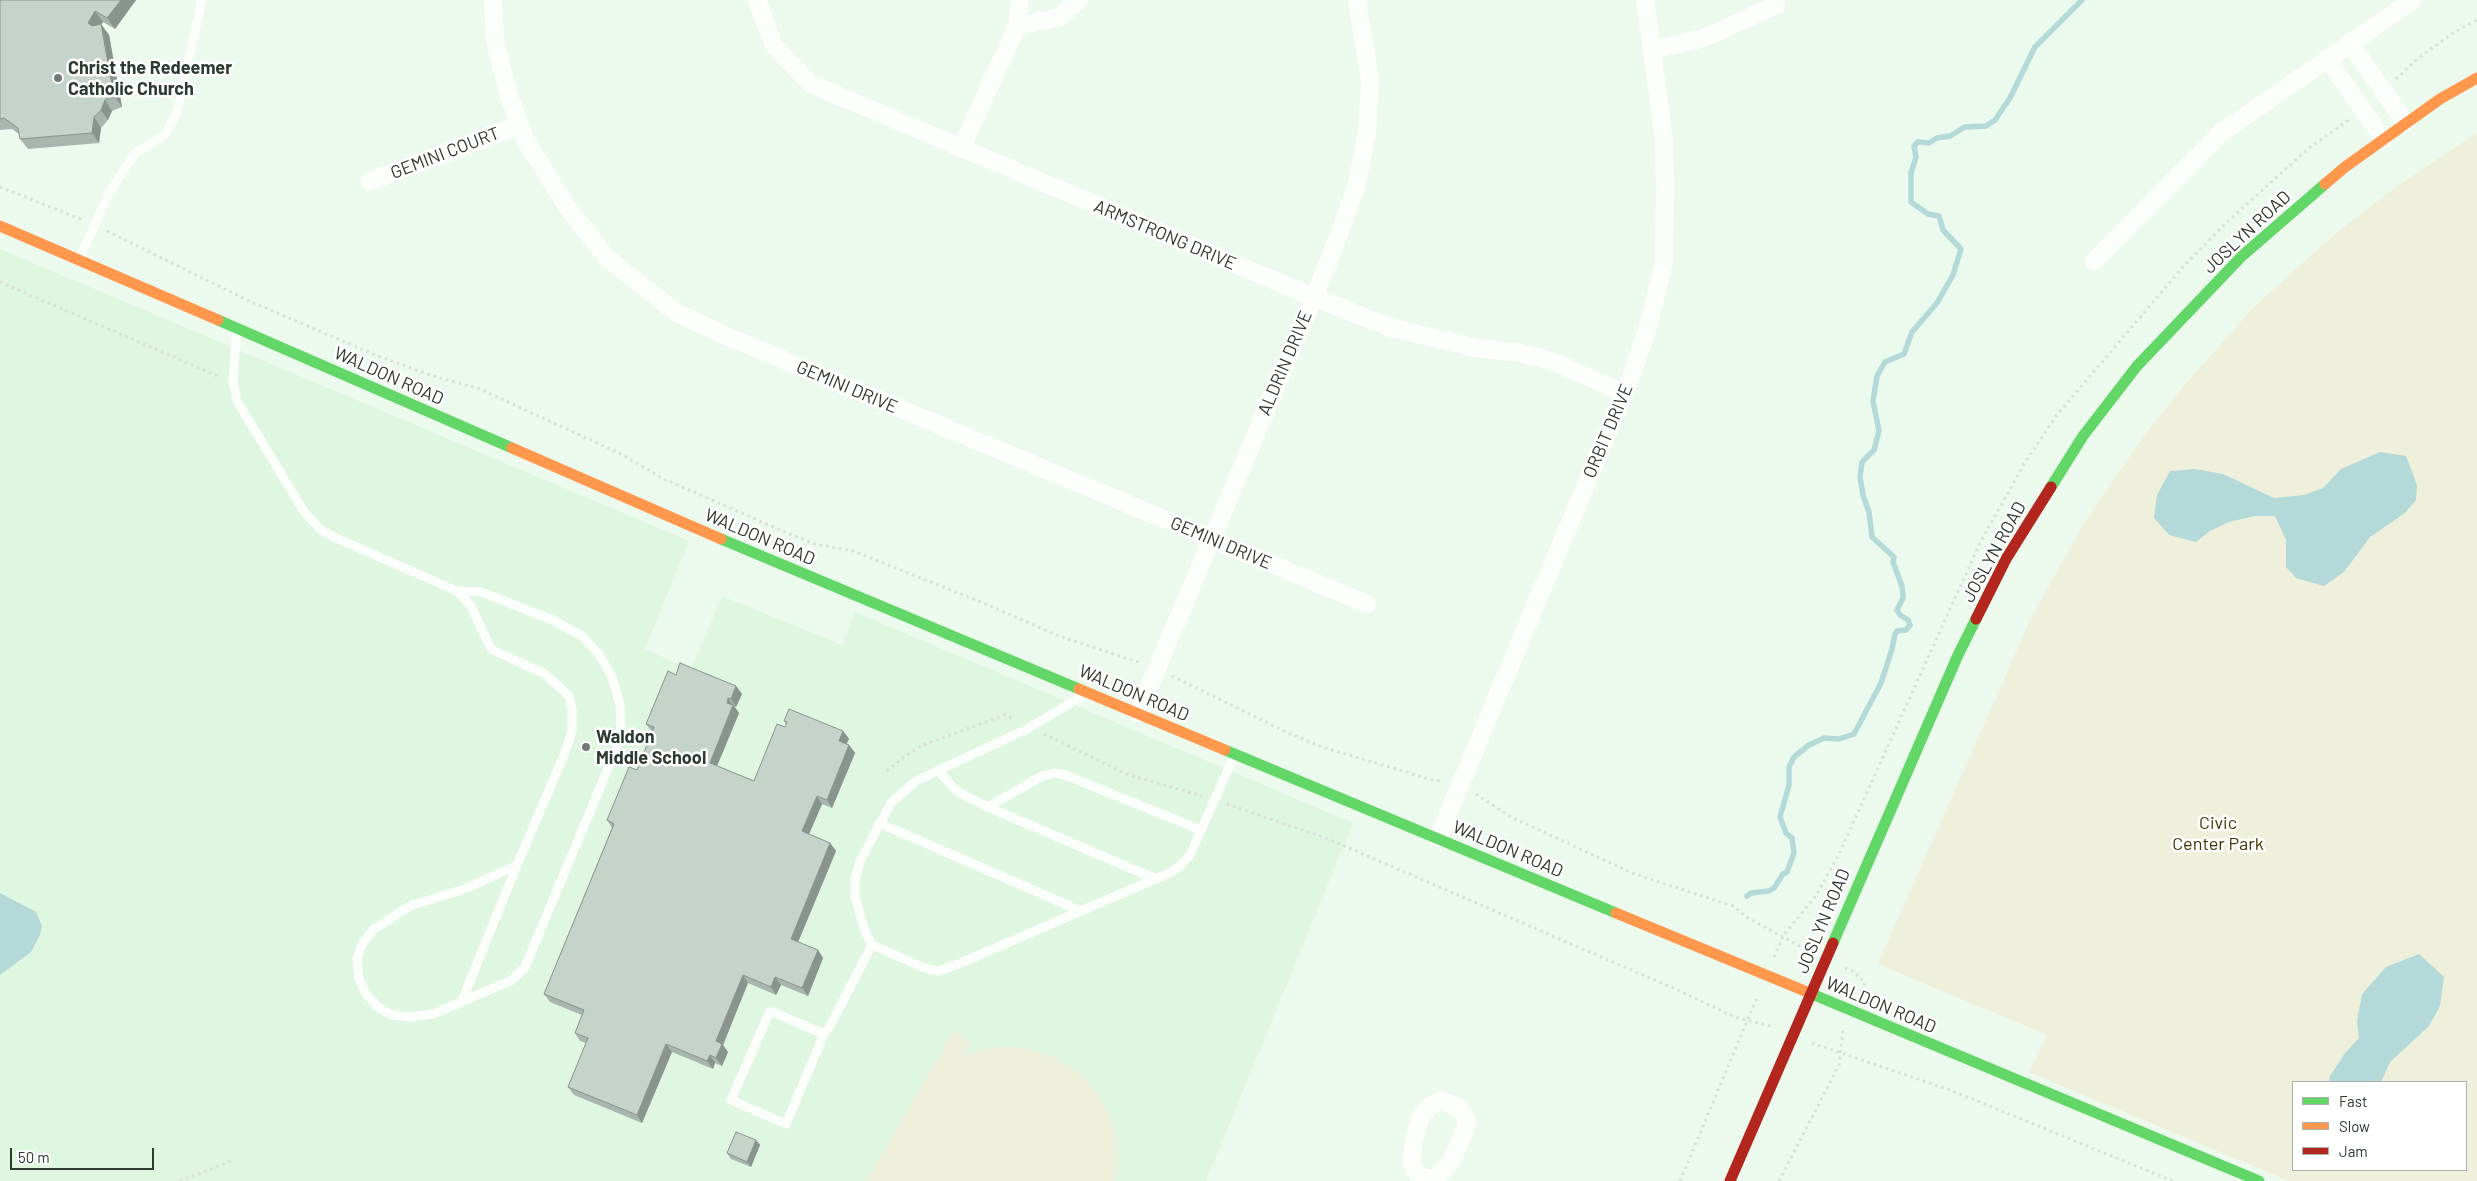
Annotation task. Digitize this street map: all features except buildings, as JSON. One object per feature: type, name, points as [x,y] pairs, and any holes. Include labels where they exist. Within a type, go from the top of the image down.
[{"type":"street","name":"GEMINI DRIVE","points":[[493,0],[495,41],[509,96],[526,141],[568,208],[608,258],[677,313],[724,335],[1367,604]]},
{"type":"street","name":"ARMSTRONG DRIVE","points":[[757,0],[774,46],[811,84],[1313,297],[1392,328],[1476,348],[1520,353],[1552,361],[1624,393]]},
{"type":"street","points":[[961,149],[1017,26],[1020,0]]},
{"type":"street","points":[[1017,26],[1060,17],[1079,0]]},
{"type":"street","name":"ALDRIN DRIVE","points":[[1138,713],[1313,297],[1356,188],[1367,133],[1370,80],[1357,0]]},
{"type":"street","name":"ORBIT DRIVE","points":[[1438,838],[1624,393],[1647,330],[1664,262],[1664,139],[1645,0]]},
{"type":"street","points":[[2094,262],[2222,132],[2349,42],[2413,0]]},
{"type":"street","points":[[1653,50],[1704,38],[1776,5]]},
{"type":"street","points":[[2349,42],[2406,123]]},
{"type":"street","points":[[2327,58],[2383,139]]},
{"type":"street","name":"JOSLYN ROAD","points":[[1730,1181],[1958,655],[2006,559],[2083,436],[2138,366],[2242,256],[2345,167],[2440,99],[2477,78]]},
{"type":"street","name":"GEMINI COURT","points":[[370,181],[520,125]]},
{"type":"street","name":"WALDON ROAD","points":[[0,226],[720,539],[2259,1181]]},
{"type":"lane","points":[[79,260],[109,193],[134,153],[165,134],[177,112],[202,0]]},
{"type":"lane","points":[[237,329],[233,382],[237,401],[243,414],[305,513],[321,530],[457,591],[481,592],[555,621],[582,636],[599,654],[612,677],[620,705],[621,727],[617,747],[526,967],[512,980],[433,1014],[409,1017],[392,1015],[378,1007],[367,995],[359,979],[358,960],[362,944],[374,929],[410,906],[465,889],[517,866]]},
{"type":"lane","points":[[457,591],[471,606],[491,649],[545,674],[569,696],[572,710],[572,731],[564,755],[461,1003]]},
{"type":"lane","points":[[1088,692],[1030,727],[937,770],[899,793],[879,823],[860,861],[855,880],[856,896],[864,929],[872,945],[927,970],[939,971],[1156,879],[1179,867],[1190,856],[1235,754]]},
{"type":"lane","points":[[937,770],[958,792],[988,807],[1156,879]]},
{"type":"lane","points":[[988,807],[1042,776],[1054,773],[1065,775],[1201,830]]},
{"type":"lane","points":[[879,823],[1081,911]]},
{"type":"lane","points":[[824,1034],[770,1011],[731,1100],[786,1124],[824,1034],[872,945]]},
{"type":"path","points":[[0,187],[95,225],[247,300],[373,354],[430,375],[480,389],[623,455],[664,479],[792,535],[815,544],[853,551],[981,602],[1059,636],[1110,651],[1157,669],[1322,747],[1433,780],[1450,781],[1512,817],[1632,873],[1733,906],[1769,930],[1826,960],[1853,971],[1866,984],[1842,1032],[1841,1054],[1836,1072],[1808,1122],[1779,1181]]},
{"type":"path","points":[[0,282],[233,382]]},
{"type":"path","points":[[887,771],[905,756],[923,745],[1005,716],[1126,774],[1214,800],[1328,839],[1671,986],[1735,1017],[1748,1019],[1841,1054],[1950,1090],[2173,1181]]},
{"type":"path","points":[[1680,1181],[1766,976]]},
{"type":"path","points":[[180,1181],[234,1160]]},
{"type":"shaded area","name":"Waldon Middle School","points":[[0,249],[689,541],[645,649],[691,670],[722,596],[842,645],[855,612],[1353,823],[1206,1181],[0,1181]]},
{"type":"green space","name":"Civic Center Park","points":[[2477,133],[2477,1181],[2289,1181],[2029,1072],[2047,1035],[1878,964],[2032,616],[2083,525],[2143,437],[2183,387],[2252,309],[2346,225],[2396,187]]},
{"type":"green space","points":[[954,1031],[971,1041],[962,1057],[984,1049],[1003,1046],[1022,1048],[1052,1056],[1082,1074],[1098,1093],[1114,1127],[1118,1160],[1115,1181],[866,1181]]},
{"type":"water","points":[[2380,452],[2406,456],[2417,485],[2416,500],[2405,513],[2370,537],[2344,572],[2324,586],[2296,578],[2286,567],[2286,540],[2275,516],[2255,516],[2229,522],[2210,531],[2196,542],[2169,535],[2154,518],[2157,495],[2170,471],[2195,469],[2223,474],[2274,498],[2304,495],[2323,488],[2341,469]]},
{"type":"water","points":[[0,893],[36,912],[42,926],[40,935],[31,952],[0,975]]},
{"type":"water","points":[[2419,954],[2444,977],[2440,1006],[2429,1026],[2390,1062],[2381,1081],[2329,1081],[2330,1076],[2345,1053],[2359,1038],[2357,1021],[2362,994],[2386,967]]},
{"type":"waterway","points":[[1747,896],[1751,893],[1769,891],[1774,888],[1783,874],[1787,872],[1794,853],[1792,838],[1786,833],[1780,817],[1789,785],[1789,767],[1794,757],[1809,745],[1824,738],[1839,739],[1854,734],[1881,683],[1895,634],[1897,631],[1906,630],[1910,625],[1908,620],[1900,615],[1897,610],[1903,598],[1902,586],[1893,562],[1894,557],[1872,537],[1869,512],[1863,495],[1860,477],[1862,462],[1874,450],[1879,431],[1873,401],[1877,376],[1885,362],[1904,354],[1912,332],[1937,303],[1953,275],[1961,249],[1943,230],[1939,216],[1928,214],[1911,202],[1911,173],[1916,157],[1914,146],[1918,142],[1929,143],[1937,138],[1950,136],[1965,127],[1986,126],[1995,120],[2010,98],[2035,47],[2082,0]]},
{"type":"traffic: fast","points":[[2051,487],[2083,436],[2137,366],[2242,256],[2325,184]]},
{"type":"traffic: fast","points":[[218,320],[512,448]]},
{"type":"traffic: fast","points":[[721,539],[1079,689]]},
{"type":"traffic: fast","points":[[1833,943],[1958,655],[1976,619]]},
{"type":"traffic: fast","points":[[1225,750],[1616,913]]},
{"type":"traffic: fast","points":[[1812,994],[2259,1181]]},
{"type":"traffic: slow","points":[[2325,184],[2345,167],[2440,99],[2477,78]]},
{"type":"traffic: slow","points":[[0,226],[218,320]]},
{"type":"traffic: slow","points":[[512,448],[721,539]]},
{"type":"traffic: slow","points":[[1079,689],[1225,750]]},
{"type":"traffic: slow","points":[[1616,913],[1812,994]]},
{"type":"traffic: jam","points":[[1976,619],[2006,559],[2051,487]]},
{"type":"traffic: jam","points":[[1730,1181],[1833,943]]},
{"type":"place","name":"Christ the Redeemer Catholic Church","points":[[58,78]]},
{"type":"place","name":"Waldon Middle School","points":[[586,747]]}]
